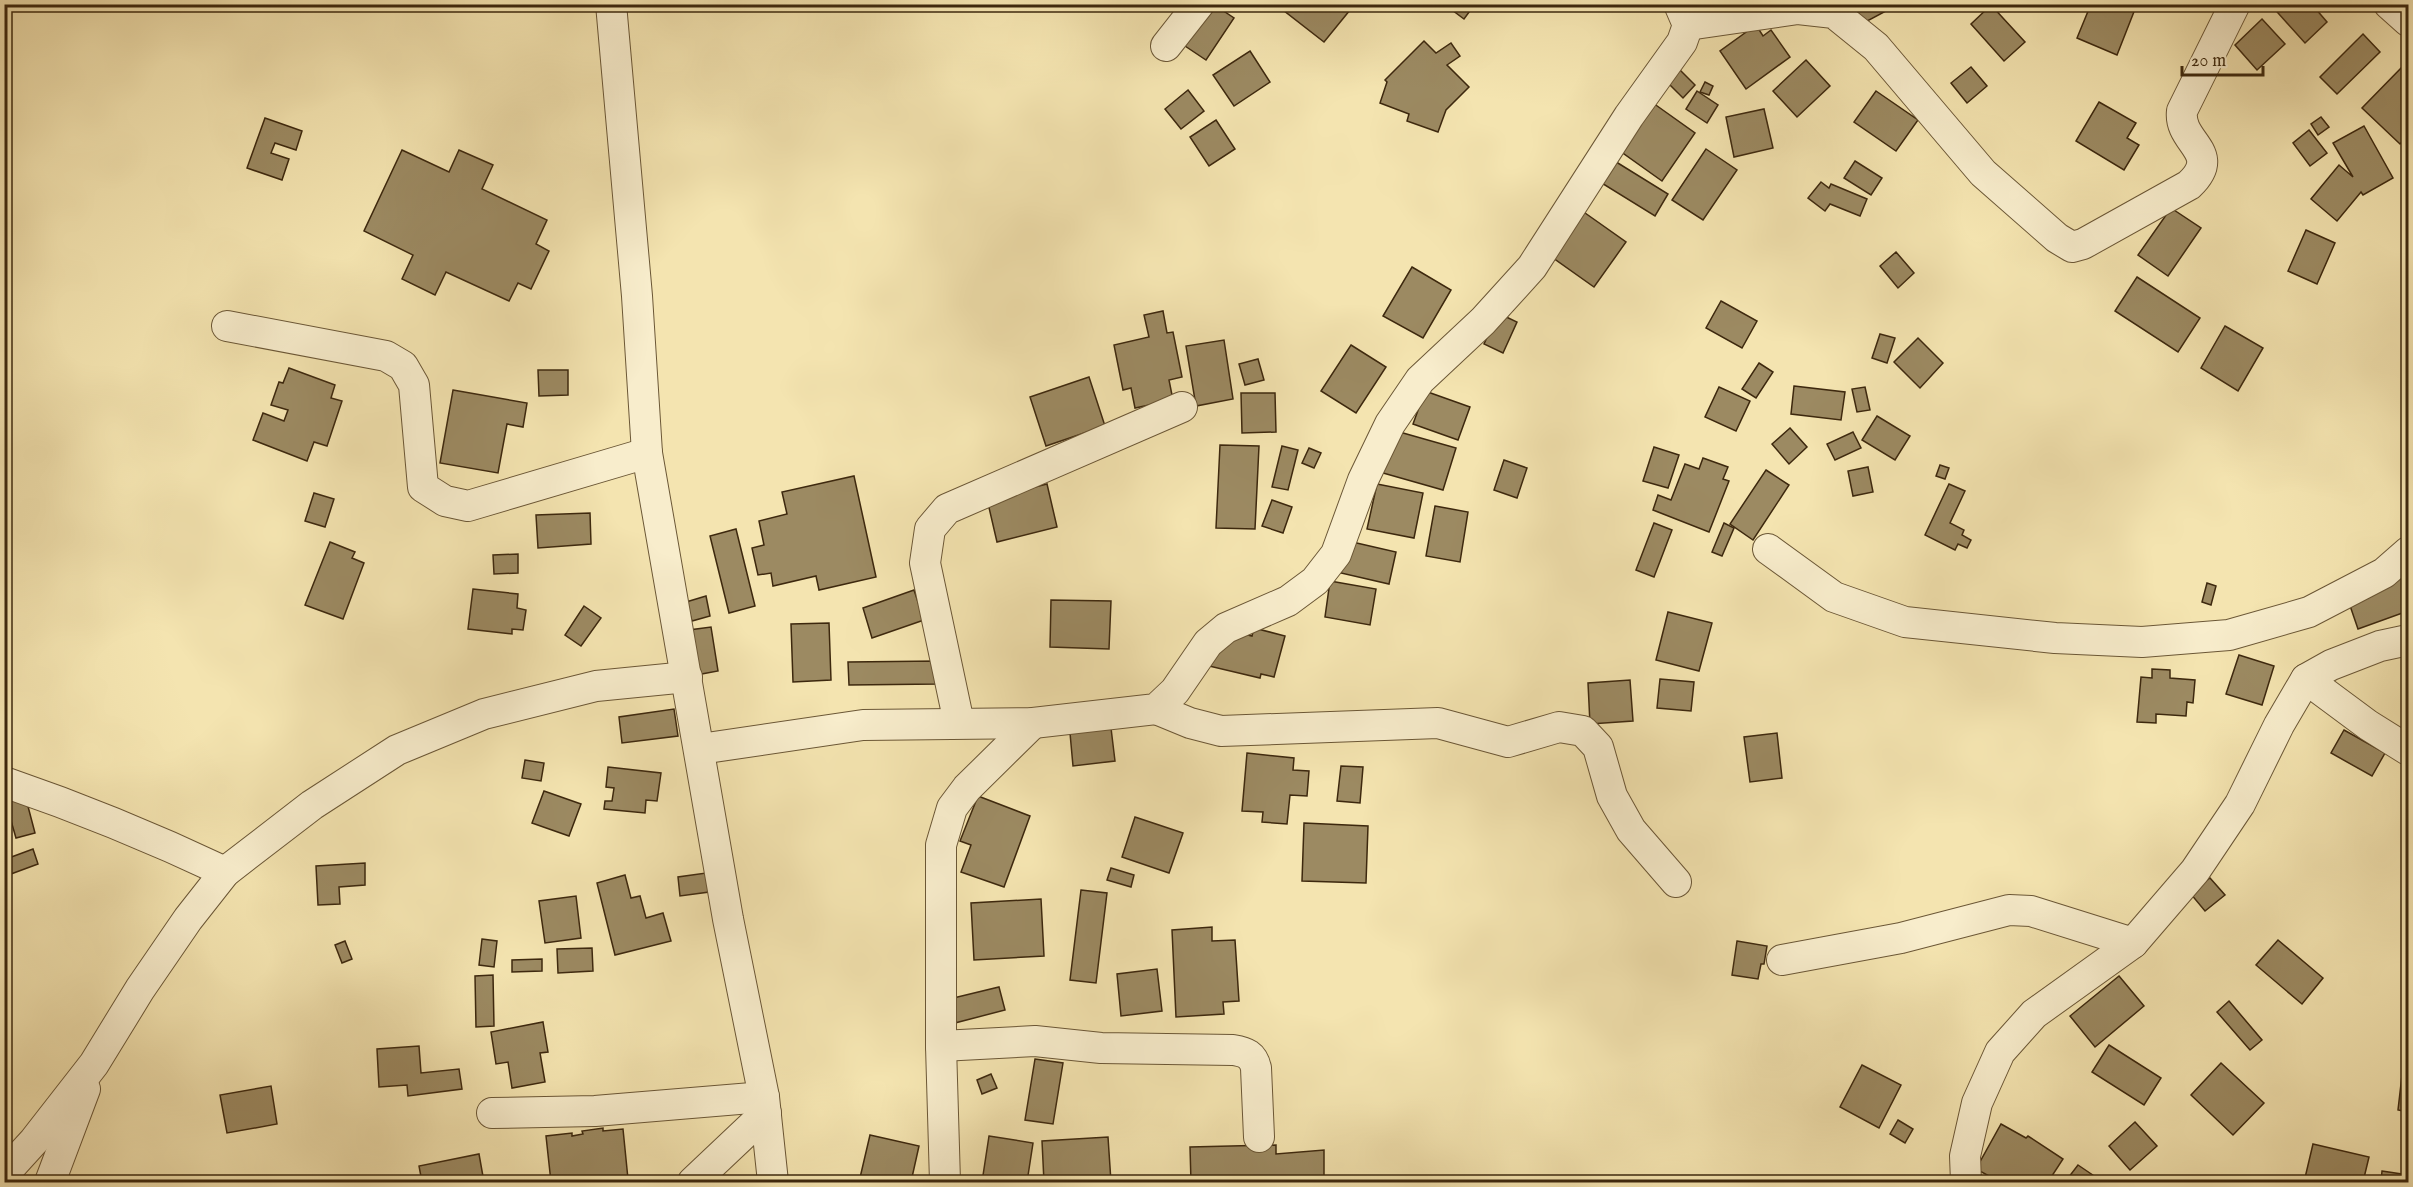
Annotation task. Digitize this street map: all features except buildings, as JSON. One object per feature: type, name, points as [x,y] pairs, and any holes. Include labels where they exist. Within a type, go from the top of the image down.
[{"type":"street","points":[[611,4],[637,296],[648,453],[728,919],[765,1105],[773,1182]]},
{"type":"street","points":[[1166,46],[1199,4]]},
{"type":"street","points":[[1156,709],[1175,691],[1208,643],[1226,628],[1288,601],[1315,581],[1336,554],[1363,480],[1390,424],[1420,380],[1483,321],[1532,267],[1629,116],[1682,42],[1684,15],[1798,9],[1834,13],[1876,47],[1983,173],[2056,238],[2072,247],[2084,244],[2189,185],[2200,174],[2203,160],[2183,124],[2182,111],[2235,4]]},
{"type":"street","points":[[2389,4],[2409,21]]},
{"type":"street","points":[[227,326],[386,356],[403,366],[414,385],[423,487],[445,501],[468,506],[648,453]]},
{"type":"street","points":[[959,723],[925,563],[930,529],[947,509],[1182,407]]},
{"type":"street","points":[[1768,549],[1834,597],[1905,622],[2055,638],[2142,642],[2229,635],[2309,612],[2384,573],[2409,552]]},
{"type":"street","points":[[1966,1182],[1965,1156],[1977,1103],[2000,1052],[2034,1014],[2133,943],[2195,871],[2240,804],[2279,725],[2306,679],[2331,665],[2380,646],[2409,640]]},
{"type":"street","points":[[4,1174],[34,1141],[94,1064],[140,989],[225,872],[312,805],[397,750],[484,714],[596,686],[687,677]]},
{"type":"street","points":[[2306,679],[2368,725],[2409,750]]},
{"type":"street","points":[[700,749],[863,725],[1033,723],[1156,709],[1190,723],[1221,731],[1438,723],[1508,742],[1559,727],[1583,730],[1598,747],[1612,796],[1631,830],[1676,882]]},
{"type":"street","points":[[945,1182],[940,1046],[941,845],[952,808],[967,788],[1033,723]]},
{"type":"street","points":[[4,782],[137,831],[225,872]]},
{"type":"street","points":[[1782,960],[1901,938],[2009,910],[2031,911],[2133,943]]},
{"type":"street","points":[[940,1046],[1035,1041],[1101,1048],[1233,1050],[1247,1053],[1253,1058],[1256,1068],[1259,1137]]},
{"type":"street","points":[[50,1182],[64,1150],[94,1064]]},
{"type":"street","points":[[492,1113],[765,1105]]},
{"type":"street","points":[[693,1182],[765,1105]]},
{"type":"street","points":[[64,1150],[72,1182]]}]
